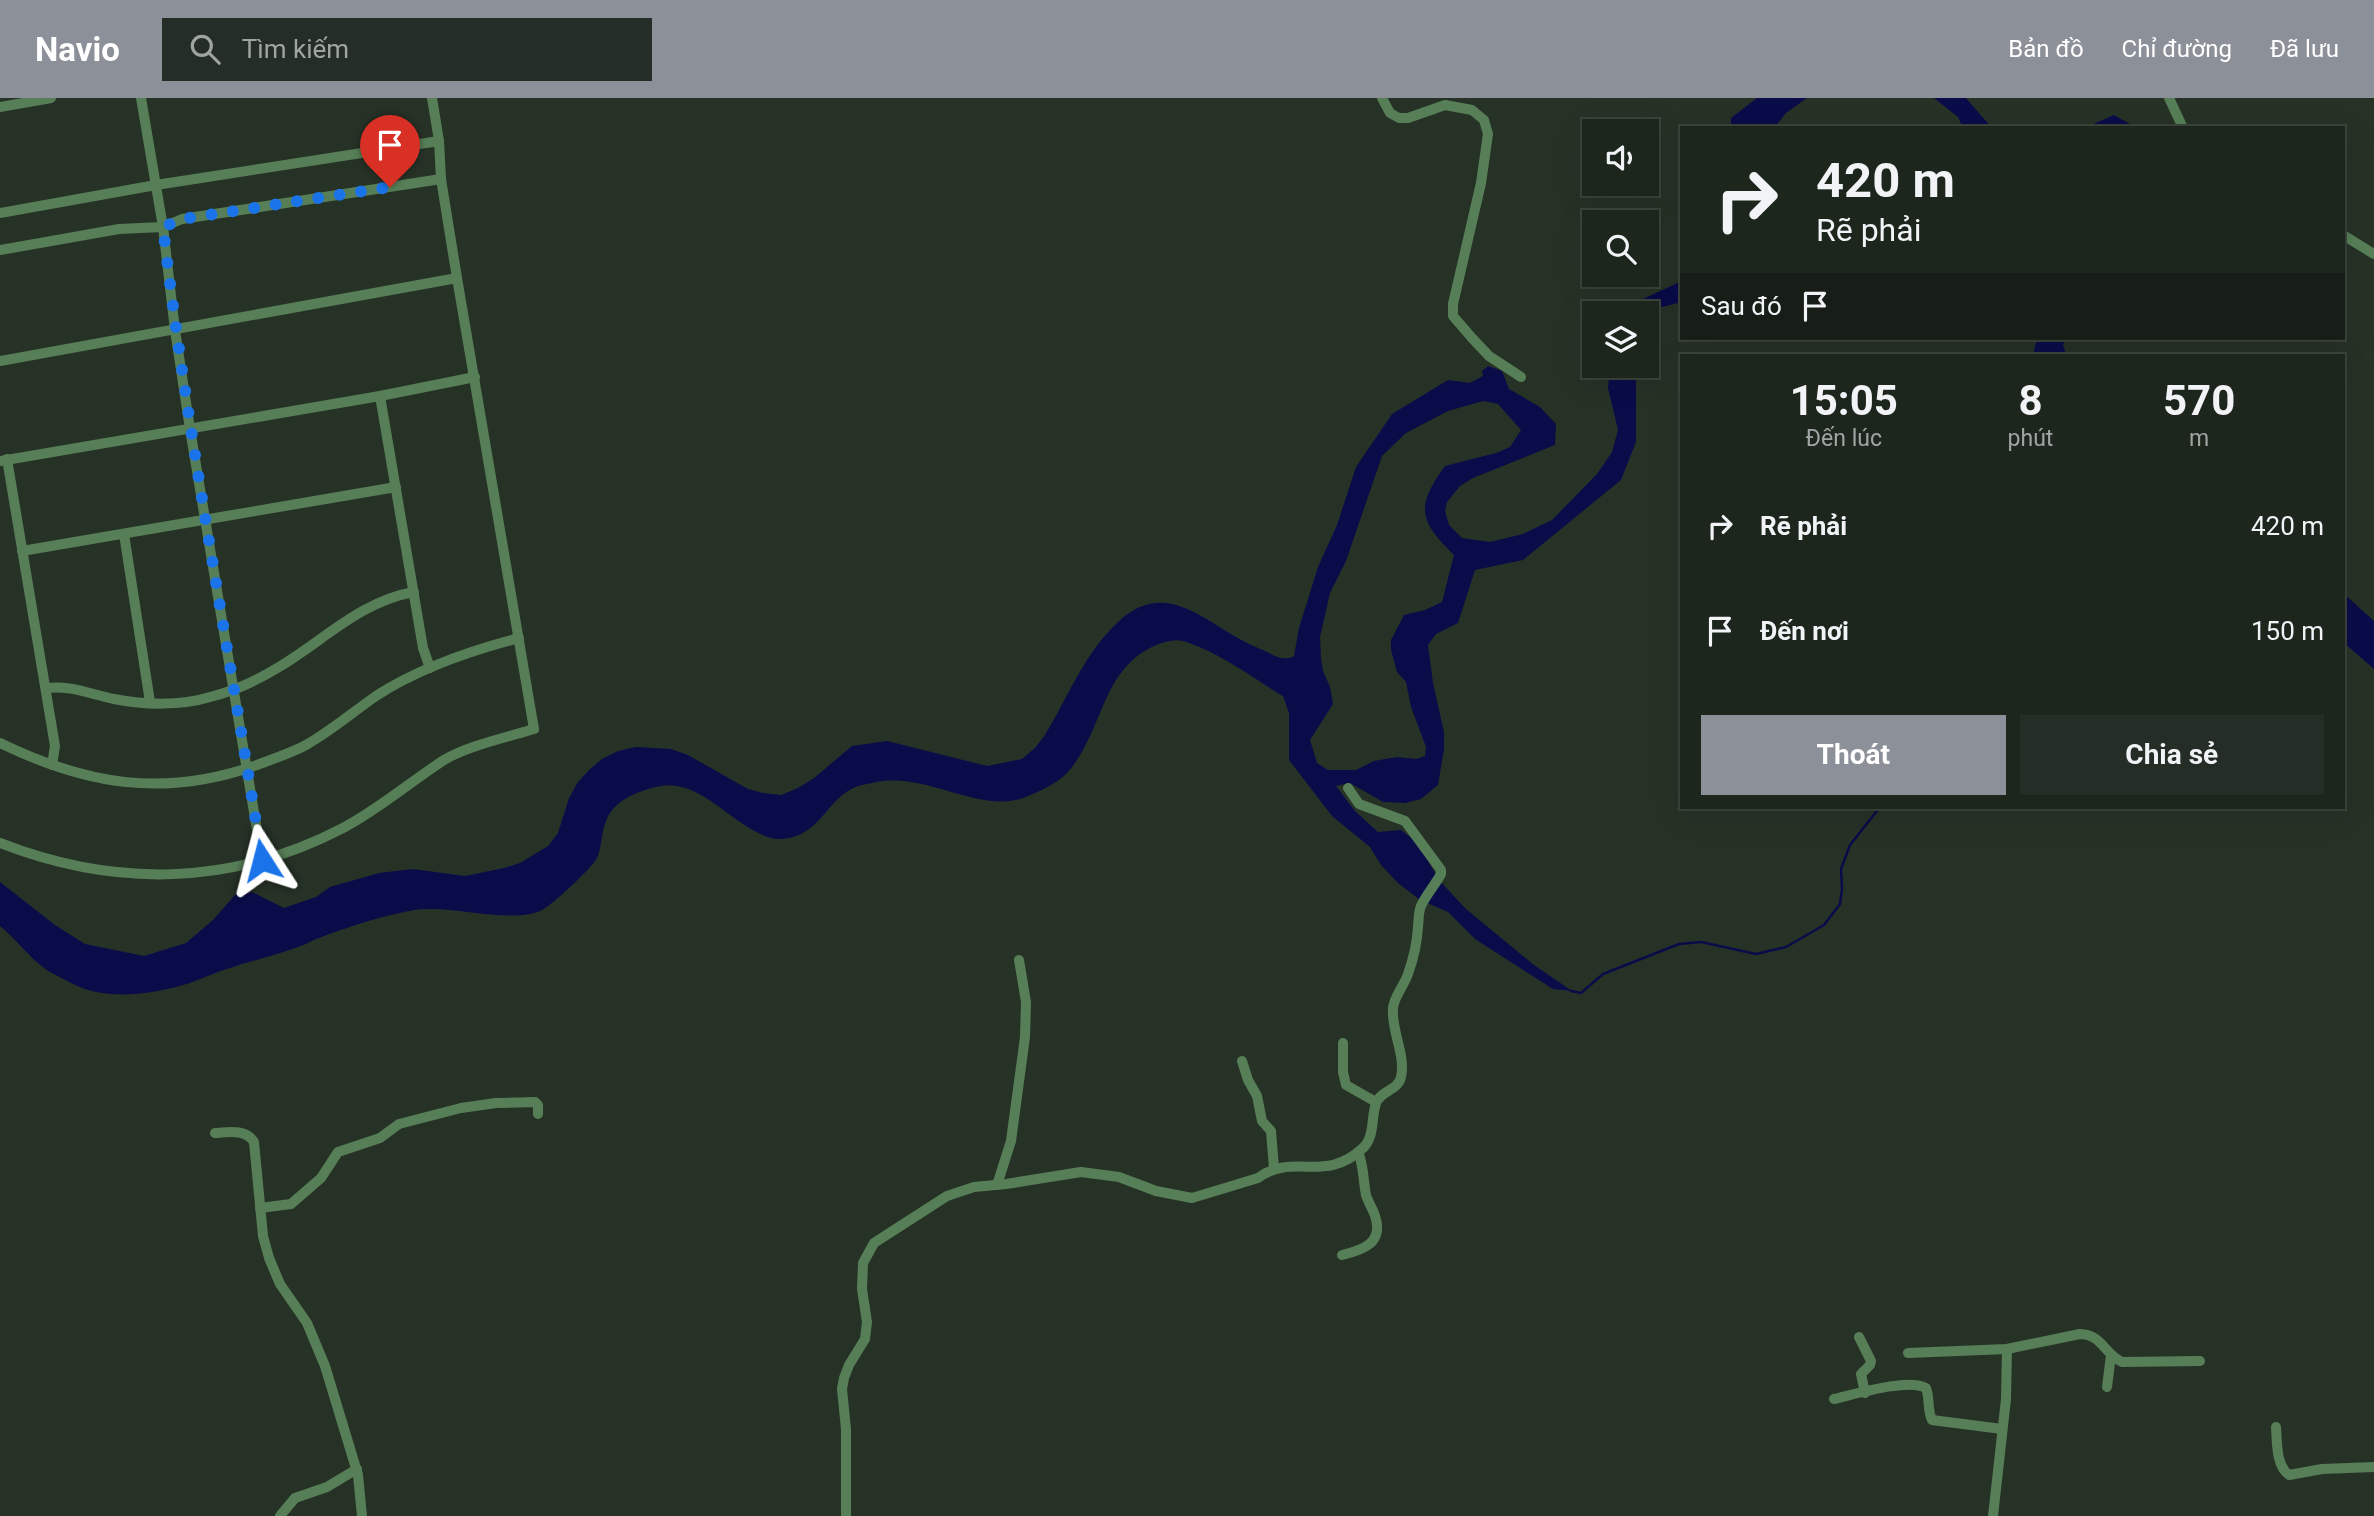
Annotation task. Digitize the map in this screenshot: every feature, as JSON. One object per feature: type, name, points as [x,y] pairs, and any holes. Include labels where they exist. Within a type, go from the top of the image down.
[{"type":"street","points":[[0,107],[51,98]]},
{"type":"street","points":[[141,98],[163,227],[190,429],[262,860]]},
{"type":"street","points":[[0,843],[31,855],[85,869],[126,875],[201,873],[262,860],[342,829],[376,809],[446,759],[534,729],[457,278],[441,179],[439,141],[432,98]]},
{"type":"street","points":[[1382,98],[1390,113],[1399,118],[1408,118],[1445,105],[1472,110],[1484,120],[1488,134],[1481,183],[1453,304],[1453,316],[1489,356],[1521,377]]},
{"type":"street","points":[[2169,98],[2182,126]]},
{"type":"street","points":[[0,213],[156,185],[439,141]]},
{"type":"street","points":[[0,250],[119,229],[163,227],[182,219],[441,179]]},
{"type":"street","points":[[2345,236],[2374,254]]},
{"type":"street","points":[[0,361],[457,278]]},
{"type":"street","points":[[52,765],[55,746],[46,688],[3,460],[380,396],[475,377]]},
{"type":"street","points":[[380,396],[424,649],[430,667]]},
{"type":"street","points":[[22,551],[396,487]]},
{"type":"street","points":[[124,534],[150,702]]},
{"type":"street","points":[[46,688],[64,685],[118,700],[171,704],[209,698],[281,667],[318,639],[393,596],[414,592]]},
{"type":"street","points":[[0,743],[75,773],[125,783],[204,780],[248,768],[306,745],[377,696],[430,667],[519,638]]},
{"type":"street","points":[[846,1516],[846,1429],[842,1389],[849,1364],[865,1339],[867,1322],[863,1263],[867,1253],[884,1235],[947,1196],[974,1187],[1081,1172],[1119,1177],[1156,1191],[1192,1198],[1258,1178],[1274,1168],[1331,1167],[1358,1152],[1367,1143],[1376,1102],[1380,1095],[1398,1085],[1401,1078],[1392,1009],[1408,974],[1421,906],[1441,874],[1437,863],[1405,821],[1359,804],[1348,788]]},
{"type":"street","points":[[997,1185],[1010,1141],[1025,1037],[1026,1002],[1019,960]]},
{"type":"street","points":[[1343,1043],[1346,1085],[1376,1102]]},
{"type":"street","points":[[1242,1061],[1248,1080],[1255,1090],[1262,1121],[1271,1131],[1274,1168]]},
{"type":"street","points":[[260,1208],[290,1204],[321,1178],[338,1152],[380,1138],[399,1124],[452,1109],[506,1102],[535,1102],[538,1105],[538,1114]]},
{"type":"street","points":[[215,1133],[245,1133],[250,1135],[254,1142],[263,1236],[269,1258],[280,1284],[314,1336],[332,1385],[357,1469],[362,1516]]},
{"type":"street","points":[[1342,1255],[1370,1246],[1376,1229],[1376,1218],[1367,1197],[1363,1163],[1358,1152]]},
{"type":"street","points":[[1908,1353],[2007,1349],[2091,1334],[2122,1362],[2200,1361]]},
{"type":"street","points":[[1859,1337],[1871,1361],[1861,1374],[1865,1392]]},
{"type":"street","points":[[1993,1516],[2003,1429],[2007,1349]]},
{"type":"street","points":[[2107,1387],[2111,1354]]},
{"type":"street","points":[[1834,1399],[1900,1385],[1923,1385],[1928,1392],[1932,1420],[2003,1429]]},
{"type":"street","points":[[2276,1427],[2281,1465],[2289,1475],[2322,1469],[2374,1467]]},
{"type":"street","points":[[280,1516],[295,1498],[327,1487],[357,1469]]},
{"type":"shaded area","points":[[1757,98],[1807,98],[1786,113],[1776,126],[1731,126],[1731,118]]},
{"type":"shaded area","points":[[1934,98],[1966,98],[1990,126],[1962,126],[1958,117]]},
{"type":"shaded area","points":[[2114,115],[2133,126],[2089,126]]},
{"type":"shaded area","points":[[1680,282],[1680,302],[1659,308],[1659,301],[1638,301]]},
{"type":"shaded area","points":[[2037,340],[2067,340],[2063,344],[2066,354],[2033,354]]},
{"type":"shaded area","points":[[1488,366],[1502,371],[1509,389],[1540,407],[1556,424],[1555,445],[1473,478],[1460,486],[1447,502],[1445,511],[1449,525],[1462,538],[1490,542],[1523,534],[1552,520],[1597,474],[1612,452],[1618,430],[1608,388],[1609,378],[1636,378],[1636,442],[1621,480],[1523,560],[1475,570],[1458,623],[1436,634],[1428,645],[1444,732],[1438,785],[1421,799],[1405,803],[1383,802],[1350,783],[1336,786],[1355,811],[1378,832],[1401,830],[1419,844],[1438,879],[1466,909],[1534,965],[1572,991],[1553,989],[1475,939],[1448,912],[1420,900],[1398,883],[1381,865],[1370,847],[1332,816],[1289,760],[1289,713],[1283,696],[1222,658],[1180,640],[1157,645],[1136,657],[1122,671],[1078,759],[1061,778],[1047,788],[1026,797],[990,801],[915,783],[877,782],[851,789],[800,835],[779,839],[755,831],[689,789],[661,786],[637,793],[615,807],[606,821],[599,854],[594,863],[542,910],[515,915],[429,909],[402,912],[354,925],[282,953],[190,983],[146,993],[114,994],[84,989],[38,964],[0,926],[0,882],[55,925],[85,944],[144,956],[186,943],[213,920],[235,895],[252,892],[284,908],[316,897],[330,887],[379,873],[413,869],[465,876],[504,868],[520,863],[548,846],[558,833],[569,798],[589,770],[618,751],[636,747],[671,749],[688,755],[748,789],[781,795],[814,778],[852,746],[887,741],[987,766],[1022,759],[1045,735],[1086,662],[1105,635],[1133,611],[1149,604],[1163,603],[1192,611],[1239,639],[1276,656],[1294,656],[1299,628],[1318,567],[1337,525],[1356,467],[1392,414],[1448,380],[1470,383],[1483,376],[1482,371]],"holes":[[[1483,401],[1498,404],[1521,430],[1510,447],[1445,466],[1429,492],[1425,512],[1428,522],[1433,532],[1454,555],[1442,602],[1404,615],[1391,640],[1397,672],[1406,682],[1411,707],[1426,747],[1425,756],[1416,759],[1397,757],[1374,761],[1356,770],[1328,770],[1317,763],[1310,740],[1333,704],[1323,671],[1320,637],[1330,593],[1346,561],[1382,456],[1406,433],[1448,411]]]},
{"type":"shaded area","points":[[2345,595],[2374,621],[2374,669],[2345,644]]},
{"type":"waterway","points":[[1571,991],[1581,993],[1603,974],[1679,944],[1701,942],[1756,954],[1786,947],[1824,925],[1840,904],[1841,869],[1850,845],[1878,809]]},
{"type":"route","points":[[262,860],[190,429],[163,227],[182,219],[390,187]]}]
